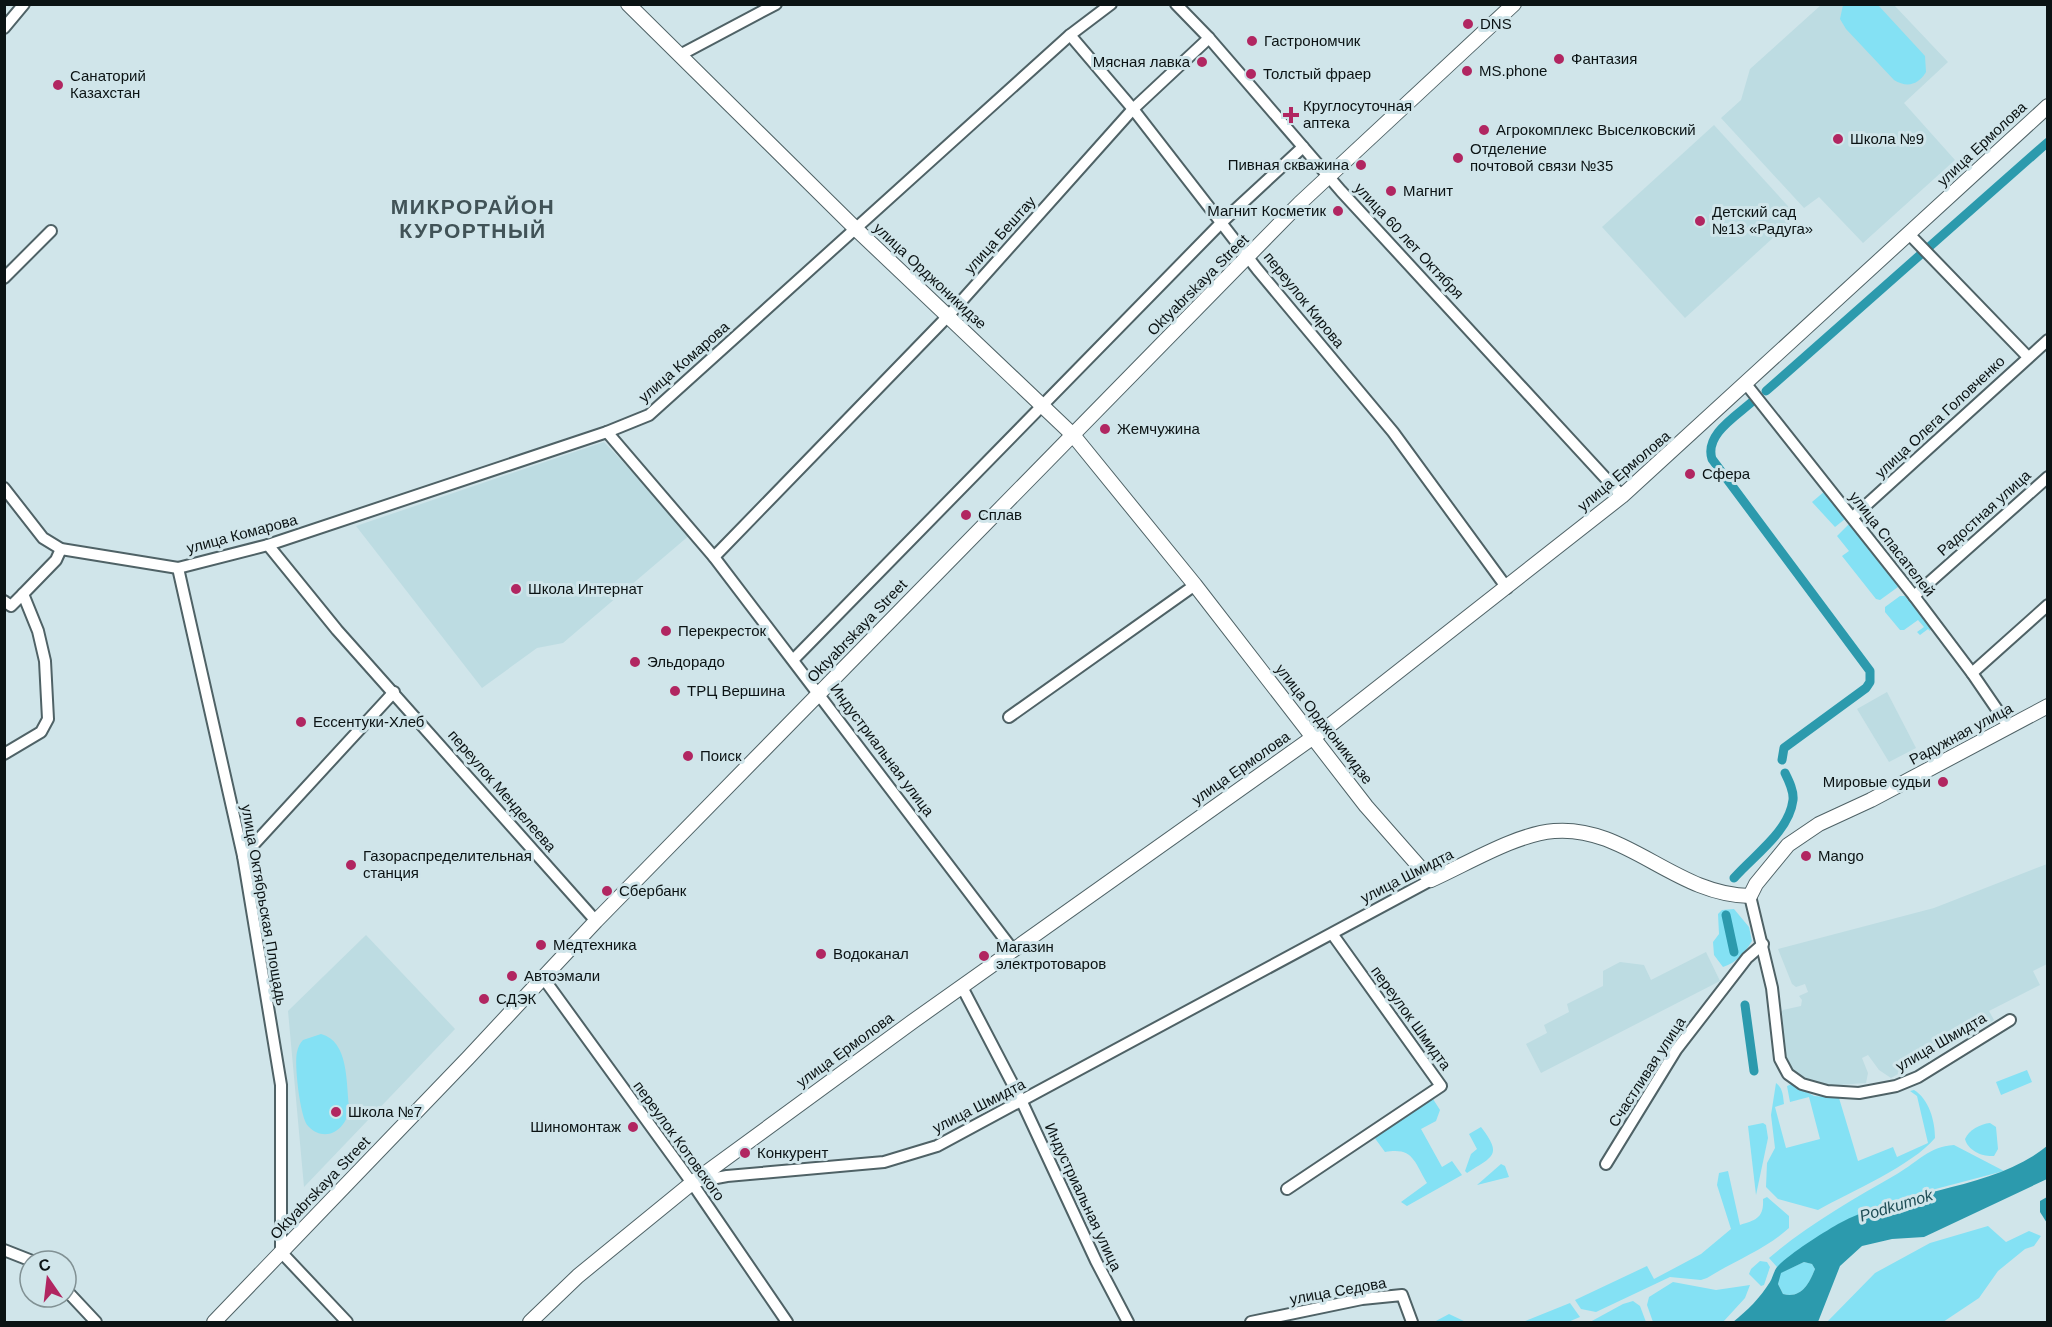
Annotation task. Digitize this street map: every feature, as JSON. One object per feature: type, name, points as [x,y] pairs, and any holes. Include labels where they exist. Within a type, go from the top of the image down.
[{"type":"street","points":[[4,28],[24,4]]},
{"type":"street","name":"улица Орджоникидзе","points":[[628,4],[856,229],[1073,435],[1195,585],[1366,806],[1431,880]]},
{"type":"street","points":[[680,55],[776,4]]},
{"type":"street","name":"улица Комарова","points":[[178,568],[268,545],[607,432],[650,415],[1070,35],[1110,4]]},
{"type":"street","name":"улица 60 лет Октября","points":[[1176,4],[1209,38],[1328,175],[1622,496]]},
{"type":"street","name":"Oktyabrskaya Street","points":[[214,1323],[544,979],[596,921],[1328,175],[1514,4]]},
{"type":"street","name":"переулок Кирова","points":[[1070,35],[1133,109],[1249,256],[1393,432],[1507,588]]},
{"type":"street","name":"улица Бештау","points":[[714,557],[949,315],[1133,109],[1209,38]]},
{"type":"street","name":"улица Ермолова","points":[[530,1323],[578,1276],[692,1183],[1013,950],[1313,737],[1507,588],[1622,496],[1749,388],[1914,238],[2048,106]]},
{"type":"street","name":"Oktyabrskaya Street","points":[[794,659],[1222,222],[1304,147]]},
{"type":"street","points":[[4,278],[51,231]]},
{"type":"street","points":[[1914,238],[2028,357]]},
{"type":"street","name":"улица Олега Головченко","points":[[1853,518],[2048,340]]},
{"type":"street","name":"улица Спасателей","points":[[1749,388],[1914,596],[2009,727]]},
{"type":"street","name":"Индустриальная улица","points":[[607,432],[714,557],[794,659],[1013,950]]},
{"type":"street","name":"Радостная улица","points":[[1914,596],[2048,477]]},
{"type":"street","points":[[4,488],[44,538],[61,549],[178,568]]},
{"type":"street","name":"переулок Менделеева","points":[[268,545],[337,630],[596,921]]},
{"type":"street","points":[[4,601],[10,606],[56,560],[61,549]]},
{"type":"street","name":"улица Октябрьская Площадь","points":[[178,568],[243,856],[281,1085],[281,1252]]},
{"type":"street","points":[[1009,717],[1195,585]]},
{"type":"street","points":[[4,754],[41,732],[48,719],[45,661],[38,631],[23,594]]},
{"type":"street","points":[[1972,673],[2048,605]]},
{"type":"street","points":[[243,856],[394,692]]},
{"type":"street","name":"Радужная улица","points":[[1750,896],[1756,884],[1788,845],[1813,828],[2048,706]]},
{"type":"street","name":"улица Шмидта","points":[[692,1183],[727,1176],[884,1162],[937,1146],[1431,880],[1530,837],[1551,831],[1570,830],[1588,833],[1615,843],[1708,891],[1750,896],[1772,988],[1780,1059],[1788,1074],[1802,1084],[1827,1091],[1859,1093],[1896,1086],[1918,1077],[2010,1020]]},
{"type":"street","name":"переулок Шмидта","points":[[1287,1189],[1441,1086],[1333,934]]},
{"type":"street","name":"Счастливая улица","points":[[1606,1164],[1676,1050],[1747,958],[1762,944]]},
{"type":"street","name":"переулок Котовского","points":[[544,979],[692,1183],[787,1323]]},
{"type":"street","name":"Индустриальная улица","points":[[962,987],[1022,1102],[1096,1261],[1128,1323]]},
{"type":"street","points":[[4,1250],[18,1256]]},
{"type":"street","points":[[281,1252],[347,1323]]},
{"type":"street","name":"улица Седова","points":[[1251,1323],[1362,1299],[1402,1295],[1412,1323]]},
{"type":"street","points":[[78,1303],[96,1323]]},
{"type":"shaded area","name":"Школа №9","points":[[1821,5],[1894,5],[1948,62],[1904,103],[1955,160],[1863,243],[1819,197],[1804,208],[1721,118],[1741,100],[1750,69]]},
{"type":"shaded area","points":[[1843,5],[1878,5],[1925,56],[1926,72],[1923,76],[1912,84],[1903,84],[1894,80],[1846,29],[1840,19]]},
{"type":"shaded area","name":"Детский сад №13 «Радуга»","points":[[1714,125],[1797,216],[1685,318],[1602,227]]},
{"type":"shaded area","name":"Школа Интернат","points":[[604,442],[691,534],[563,643],[537,648],[482,688],[356,526]]},
{"type":"shaded area","points":[[1825,491],[1845,514],[1845,519],[1835,527],[1812,502]]},
{"type":"shaded area","points":[[1848,525],[1852,525],[1897,582],[1898,587],[1880,600],[1876,599],[1842,556],[1849,551],[1837,536]]},
{"type":"shaded area","points":[[1900,596],[1905,596],[1931,627],[1930,631],[1928,629],[1920,635],[1917,632],[1924,627],[1918,620],[1904,630],[1900,630],[1885,612],[1885,607]]},
{"type":"shaded area","points":[[1887,692],[1916,748],[1889,762],[1857,709]]},
{"type":"shaded area","points":[[2047,864],[2047,964],[2033,971],[2040,985],[1989,1011],[1994,1020],[1891,1078],[1879,1070],[1868,1055],[1862,1058],[1868,1073],[1866,1083],[1826,1086],[1805,1079],[1792,1071],[1785,1060],[1780,1014],[1783,1010],[1801,1006],[1802,1000],[1799,996],[1808,992],[1805,984],[1796,987],[1792,984],[1778,949],[1934,908]]},
{"type":"shaded area","points":[[1734,909],[1749,927],[1752,941],[1740,957],[1723,967],[1714,955],[1713,942],[1719,934],[1718,914],[1722,910]]},
{"type":"shaded area","name":"Школа №7","points":[[366,935],[455,1029],[304,1187],[288,1011]]},
{"type":"shaded area","points":[[1706,952],[1720,981],[1541,1073],[1526,1044],[1547,1033],[1544,1025],[1569,1012],[1567,1004],[1603,986],[1603,971],[1620,962],[1644,965],[1651,980]]},
{"type":"shaded area","points":[[321,1034],[330,1038],[337,1045],[341,1054],[349,1106],[348,1114],[341,1127],[329,1134],[315,1131],[305,1121],[297,1078],[296,1058],[299,1045],[303,1040]]},
{"type":"shaded area","points":[[2027,1070],[2032,1082],[2001,1095],[1996,1082]]},
{"type":"shaded area","points":[[1776,1083],[1783,1095],[1784,1104],[1775,1107],[1786,1148],[1820,1139],[1809,1097],[1790,1102],[1787,1086],[1792,1084],[1814,1096],[1839,1098],[1858,1161],[1893,1147],[1897,1157],[1928,1143],[1917,1096],[1910,1091],[1914,1090],[1924,1099],[1934,1125],[1935,1138],[1897,1168],[1818,1210],[1778,1199],[1766,1187],[1767,1163],[1775,1148],[1771,1115]]},
{"type":"shaded area","points":[[1433,1099],[1440,1110],[1436,1121],[1421,1129],[1442,1167],[1452,1161],[1462,1175],[1407,1206],[1401,1202],[1427,1183],[1412,1157],[1402,1152],[1385,1152],[1374,1137]]},
{"type":"shaded area","points":[[1763,1123],[1766,1125],[1768,1138],[1756,1195],[1748,1126]]},
{"type":"shaded area","points":[[1990,1123],[1996,1127],[1998,1149],[1994,1156],[1976,1152],[1969,1147],[1965,1139],[1975,1128]]},
{"type":"shaded area","points":[[1481,1127],[1492,1144],[1492,1154],[1489,1159],[1467,1173],[1465,1171],[1471,1154],[1477,1149],[1469,1134]]},
{"type":"shaded area","points":[[1954,1145],[2004,1171],[1905,1197],[1839,1224],[1777,1267],[1769,1258],[1815,1223],[1897,1174],[1924,1155],[1945,1146]]},
{"type":"shaded area","points":[[1501,1164],[1505,1166],[1509,1177],[1477,1185]]},
{"type":"shaded area","points":[[1728,1171],[1740,1225],[1758,1217],[1762,1210],[1763,1199],[1767,1197],[1789,1216],[1789,1228],[1760,1249],[1707,1278],[1701,1280],[1670,1277],[1596,1312],[1581,1309],[1575,1300],[1647,1266],[1654,1279],[1701,1254],[1731,1229],[1717,1185],[1719,1173]]},
{"type":"shaded area","points":[[1988,1226],[2006,1242],[2029,1231],[2041,1236],[2034,1246],[2025,1249],[1998,1271],[1979,1298],[1943,1322],[1827,1322],[1875,1273],[1930,1243]]},
{"type":"shaded area","points":[[1760,1261],[1767,1262],[1770,1267],[1764,1285],[1761,1286],[1749,1274]]},
{"type":"shaded area","points":[[1804,1262],[1812,1264],[1815,1269],[1807,1285],[1795,1294],[1783,1294],[1778,1284],[1780,1273]]},
{"type":"shaded area","points":[[1673,1282],[1716,1290],[1750,1285],[1745,1298],[1723,1322],[1653,1322],[1647,1305],[1649,1297]]},
{"type":"shaded area","points":[[1633,1301],[1640,1306],[1646,1322],[1590,1322],[1623,1304]]},
{"type":"shaded area","points":[[1570,1303],[1580,1317],[1568,1322],[1523,1322]]},
{"type":"shaded area","points":[[1449,1314],[1466,1322],[1434,1322]]},
{"type":"water","name":"Podkumok","points":[[2047,1146],[2047,1179],[1924,1237],[1892,1239],[1862,1246],[1840,1266],[1818,1322],[1733,1322],[1762,1293],[1778,1266],[1799,1249],[1838,1224],[1863,1212],[1974,1181],[2025,1161]],"holes":[[[1804,1262],[1812,1264],[1815,1269],[1804,1289],[1795,1294],[1783,1294],[1778,1284],[1781,1273]]]},
{"type":"water","points":[[2047,1197],[2047,1223],[2040,1212],[2040,1201]]},
{"type":"waterway","points":[[1766,391],[2048,142]]},
{"type":"waterway","points":[[1754,400],[1718,433],[1713,441],[1712,459],[1870,671],[1870,682],[1866,688],[1784,748],[1782,760]]},
{"type":"waterway","points":[[1734,878],[1778,833],[1790,812],[1793,797],[1785,773]]},
{"type":"waterway","points":[[1726,915],[1734,952]]},
{"type":"waterway","points":[[1745,1005],[1754,1071]]},
{"type":"place","name":"DNS","points":[[1468,24]]},
{"type":"place","name":"Гастрономчик","points":[[1252,41]]},
{"type":"place","name":"Фантазия","points":[[1559,59]]},
{"type":"place","name":"Мясная лавка","points":[[1202,62]]},
{"type":"place","name":"MS.phone","points":[[1467,71]]},
{"type":"place","name":"Толстый фраер","points":[[1251,74]]},
{"type":"place","name":"Санаторий Казахстан","points":[[58,85]]},
{"type":"place","name":"Круглосуточная аптека","points":[[1291,115]]},
{"type":"place","name":"Агрокомплекс Выселковский","points":[[1484,130]]},
{"type":"place","name":"Школа №9","points":[[1838,139]]},
{"type":"place","name":"Отделение почтовой связи №35","points":[[1458,158]]},
{"type":"place","name":"Пивная скважина","points":[[1361,165]]},
{"type":"place","name":"Магнит","points":[[1391,191]]},
{"type":"place","name":"Магнит Косметик","points":[[1338,211]]},
{"type":"place","name":"Детский сад №13 «Радуга»","points":[[1700,221]]},
{"type":"place","name":"Жемчужина","points":[[1105,429]]},
{"type":"place","name":"Сфера","points":[[1690,474]]},
{"type":"place","name":"Сплав","points":[[966,515]]},
{"type":"place","name":"Школа Интернат","points":[[516,589]]},
{"type":"place","name":"Перекресток","points":[[666,631]]},
{"type":"place","name":"Эльдорадо","points":[[635,662]]},
{"type":"place","name":"ТРЦ Вершина","points":[[675,691]]},
{"type":"place","name":"Ессентуки-Хлеб","points":[[301,722]]},
{"type":"place","name":"Поиск","points":[[688,756]]},
{"type":"place","name":"Мировые судьи","points":[[1943,782]]},
{"type":"place","name":"Mango","points":[[1806,856]]},
{"type":"place","name":"Газораспределительная станция","points":[[351,865]]},
{"type":"place","name":"Сбербанк","points":[[607,891]]},
{"type":"place","name":"Медтехника","points":[[541,945]]},
{"type":"place","name":"Водоканал","points":[[821,954]]},
{"type":"place","name":"Магазин электротоваров","points":[[984,956]]},
{"type":"place","name":"Автоэмали","points":[[512,976]]},
{"type":"place","name":"СДЭК","points":[[484,999]]},
{"type":"place","name":"Школа №7","points":[[336,1112]]},
{"type":"place","name":"Шиномонтаж","points":[[633,1127]]},
{"type":"place","name":"Конкурент","points":[[745,1153]]},
{"type":"district","name":"МИКРОРАЙОН КУРОРТНЫЙ","points":[[473,219]]}]
